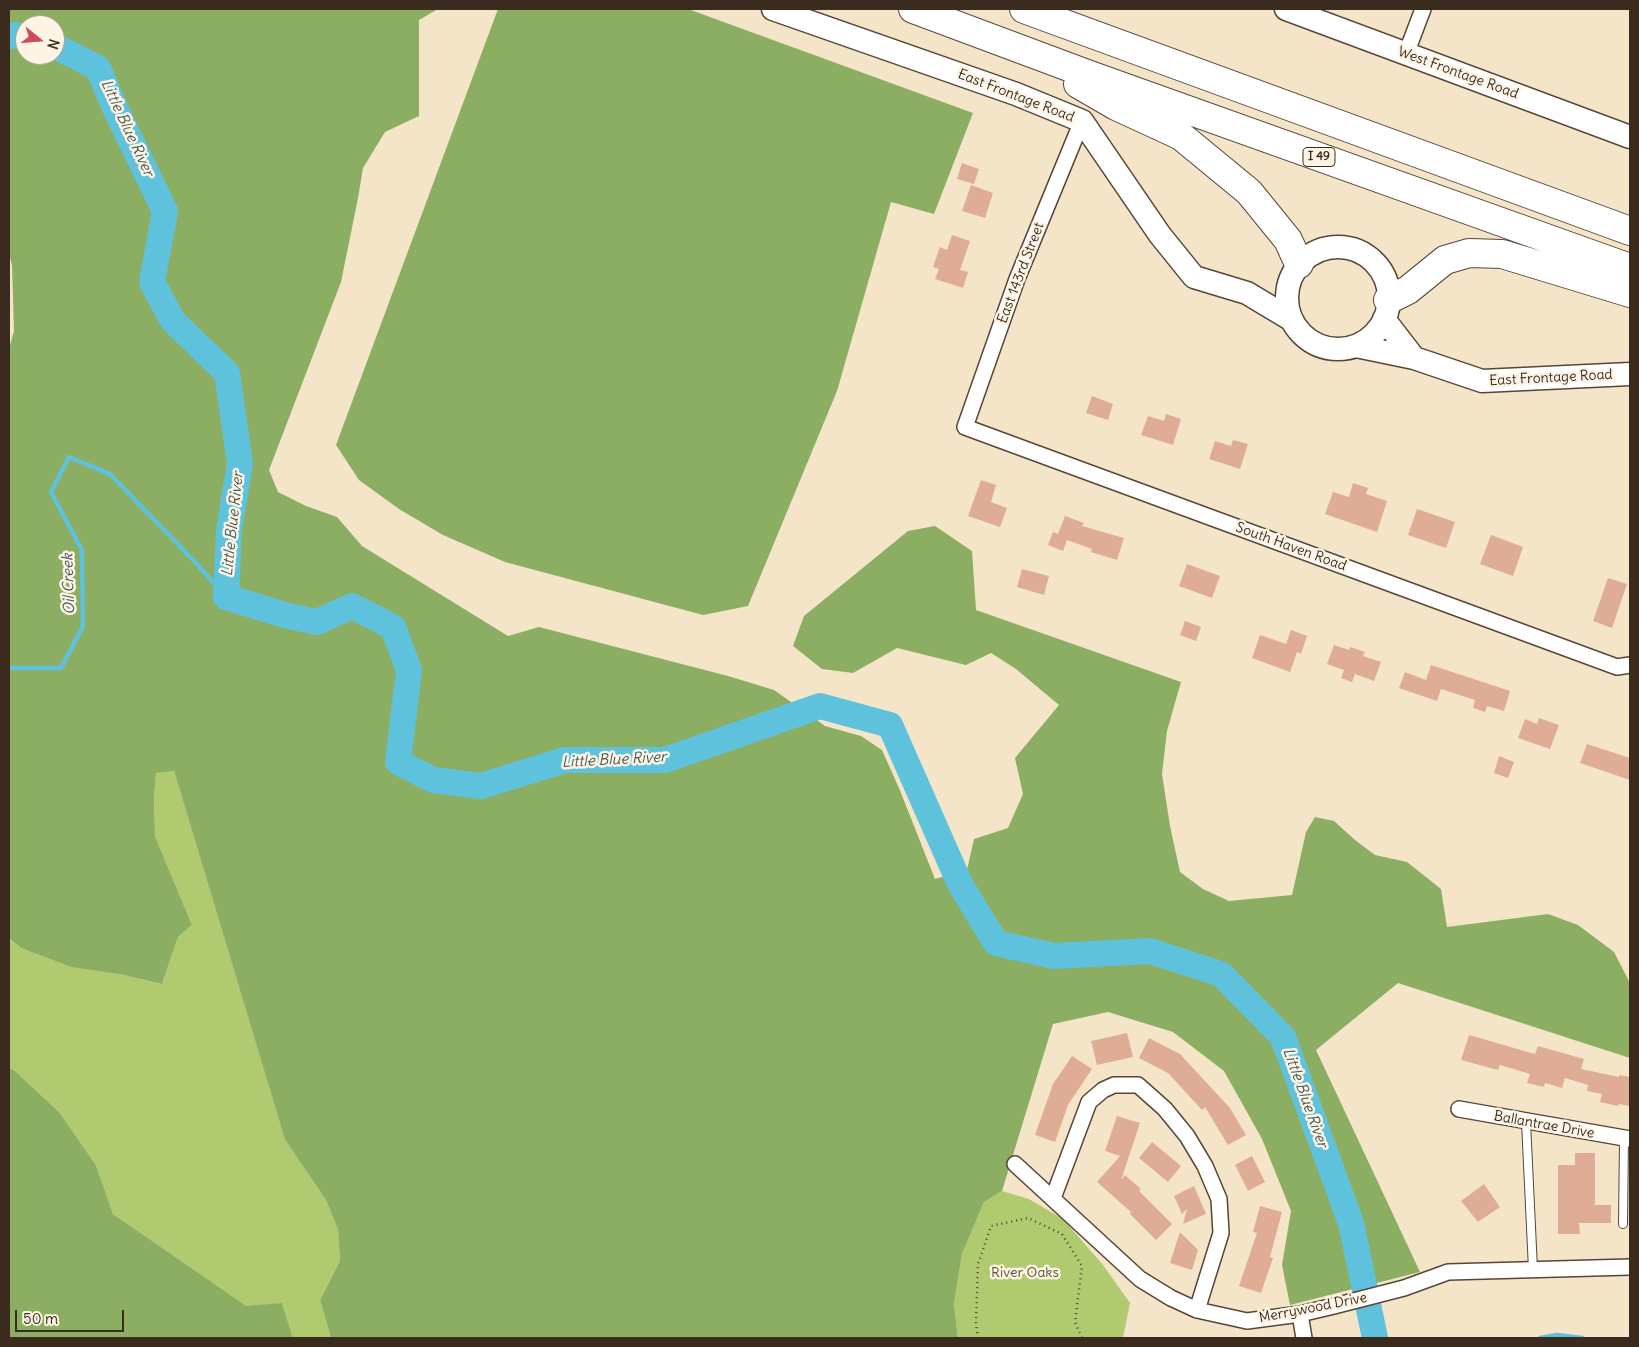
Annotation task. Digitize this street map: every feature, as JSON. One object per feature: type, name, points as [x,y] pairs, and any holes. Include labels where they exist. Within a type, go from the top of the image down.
[{"type":"highway","name":"I 49","points":[[913,9],[1090,75],[1630,268]]},
{"type":"highway","points":[[1024,9],[1630,231]]},
{"type":"highway","points":[[1007,44],[1116,106],[1181,136],[1249,192],[1288,240],[1295,272]]},
{"type":"highway","points":[[1386,310],[1445,260],[1469,253],[1502,254],[1630,293]]},
{"type":"street","name":"East Frontage Road","points":[[773,9],[1016,94],[1082,121],[1160,234],[1194,277],[1247,293],[1292,320]]},
{"type":"street","name":"West Frontage Road","points":[[1286,9],[1630,137]]},
{"type":"street","points":[[1406,54],[1423,9]]},
{"type":"street","name":"East 143rd Street","points":[[965,427],[1017,279],[1082,121]]},
{"type":"street","points":[[1247,293],[1295,272],[1312,254],[1327,248],[1344,247],[1360,252],[1373,261],[1383,274],[1388,290],[1386,310],[1382,324],[1371,337],[1356,346],[1339,350],[1322,347],[1307,339],[1295,326],[1288,311],[1287,295],[1295,272]]},
{"type":"street","points":[[1386,310],[1414,358]]},
{"type":"street","name":"East Frontage Road","points":[[1356,346],[1414,358],[1482,381],[1630,374]]},
{"type":"street","name":"South Haven Road","points":[[965,427],[1624,666]]},
{"type":"street","points":[[1052,1198],[1090,1102],[1103,1090],[1114,1085],[1138,1085],[1165,1109],[1187,1136],[1205,1166],[1219,1199],[1221,1233],[1197,1310]]},
{"type":"street","name":"Ballantrae Drive","points":[[1459,1110],[1627,1139]]},
{"type":"street","name":"Merrywood Drive","points":[[1015,1164],[1140,1279],[1170,1298],[1197,1310],[1248,1321],[1300,1314],[1334,1306],[1404,1288],[1448,1272],[1630,1267]]},
{"type":"street","points":[[1300,1314],[1304,1338]]},
{"type":"lane","points":[[1526,1122],[1534,1269]]},
{"type":"lane","points":[[1623,1224],[1627,1139]]},
{"type":"path","points":[[978,1338],[976,1323],[978,1264],[991,1226],[1028,1218],[1062,1234],[1082,1266],[1075,1322],[1082,1338]]},
{"type":"green space","points":[[9,9],[438,9],[419,20],[419,116],[385,132],[363,168],[341,282],[269,470],[278,492],[306,506],[337,517],[362,546],[508,636],[539,627],[728,676],[774,690],[825,726],[861,736],[882,750],[935,879],[967,870],[974,839],[1008,828],[1023,794],[1015,758],[1059,705],[1016,669],[991,653],[966,665],[897,648],[853,673],[822,669],[793,646],[804,616],[908,531],[935,526],[972,551],[976,610],[1181,682],[1167,731],[1162,774],[1170,826],[1180,872],[1203,889],[1229,901],[1292,895],[1306,832],[1315,817],[1334,821],[1375,855],[1407,862],[1441,889],[1447,927],[1548,914],[1578,925],[1614,952],[1630,983],[1630,1058],[1398,983],[1316,1050],[1420,1272],[1290,1305],[1282,1265],[1291,1211],[1262,1139],[1224,1071],[1173,1032],[1108,1012],[1053,1024],[1002,1191],[984,1202],[962,1254],[954,1304],[958,1338],[331,1338],[320,1300],[340,1261],[338,1230],[326,1200],[285,1140],[174,771],[156,773],[154,799],[155,836],[192,925],[178,937],[162,984],[119,974],[72,967],[21,948],[9,938],[9,349],[14,331],[12,265],[9,254]]},
{"type":"green space","points":[[498,9],[688,9],[973,113],[934,214],[891,202],[837,391],[748,606],[703,615],[505,562],[443,535],[399,509],[359,480],[336,445]]},
{"type":"green space","points":[[174,771],[285,1140],[326,1200],[338,1230],[340,1261],[320,1300],[331,1338],[293,1338],[282,1303],[246,1307],[113,1214],[96,1165],[59,1112],[15,1071],[9,1068],[9,938],[21,948],[162,984],[178,937],[192,925],[155,836],[154,799],[156,772]]},
{"type":"green space","points":[[9,1068],[15,1071],[59,1112],[96,1165],[113,1214],[246,1306],[282,1303],[293,1338],[9,1338]]},
{"type":"green space","name":"River Oaks","points":[[1002,1191],[1029,1199],[1063,1219],[1103,1265],[1130,1303],[1123,1338],[958,1338],[954,1304],[962,1254],[984,1202]]},
{"type":"building","points":[[962,163],[979,169],[974,184],[957,179]]},
{"type":"building","points":[[971,185],[993,193],[985,218],[962,211]]},
{"type":"building","points":[[952,235],[970,241],[960,270],[968,272],[963,288],[935,279],[939,269],[933,267],[940,247],[947,250]]},
{"type":"building","points":[[1092,396],[1113,404],[1108,420],[1086,413]]},
{"type":"building","points":[[1166,414],[1181,419],[1173,445],[1141,435],[1148,416],[1164,421]]},
{"type":"building","points":[[1233,440],[1248,444],[1240,469],[1209,459],[1215,441],[1231,446]]},
{"type":"building","points":[[981,480],[996,485],[991,502],[1007,508],[1000,527],[968,516]]},
{"type":"building","points":[[1353,483],[1368,488],[1366,494],[1387,501],[1377,532],[1325,514],[1333,492],[1349,497]]},
{"type":"building","points":[[1417,509],[1455,522],[1446,548],[1408,535]]},
{"type":"building","points":[[1065,516],[1084,523],[1082,526],[1124,538],[1117,560],[1091,552],[1092,549],[1067,540],[1063,551],[1048,545],[1053,532],[1058,534]]},
{"type":"building","points":[[1491,535],[1523,547],[1513,576],[1480,564]]},
{"type":"building","points":[[1187,564],[1220,576],[1212,598],[1179,586]]},
{"type":"building","points":[[1022,569],[1049,576],[1044,595],[1017,587]]},
{"type":"building","points":[[1608,578],[1627,584],[1612,628],[1593,621]]},
{"type":"building","points":[[1185,621],[1201,627],[1196,641],[1180,635]]},
{"type":"building","points":[[1291,630],[1307,636],[1301,654],[1297,652],[1290,672],[1252,658],[1260,635],[1286,644]]},
{"type":"building","points":[[1334,645],[1349,650],[1350,647],[1365,652],[1363,656],[1381,662],[1374,681],[1355,674],[1352,682],[1341,678],[1344,670],[1327,664]]},
{"type":"building","points":[[1431,665],[1510,691],[1504,711],[1487,706],[1485,712],[1473,708],[1475,700],[1441,689],[1437,701],[1399,688],[1405,672],[1426,680]]},
{"type":"building","points":[[1539,718],[1559,725],[1550,749],[1518,738],[1525,719],[1537,724]]},
{"type":"building","points":[[1587,744],[1630,758],[1630,780],[1580,763]]},
{"type":"building","points":[[1499,756],[1514,762],[1508,778],[1494,773]]},
{"type":"building","points":[[1127,1033],[1133,1057],[1097,1065],[1091,1041]]},
{"type":"building","points":[[1469,1035],[1535,1054],[1538,1046],[1584,1059],[1581,1069],[1619,1077],[1619,1075],[1630,1077],[1630,1106],[1619,1104],[1618,1106],[1600,1102],[1602,1094],[1587,1091],[1588,1085],[1565,1078],[1562,1088],[1545,1083],[1544,1087],[1527,1083],[1530,1074],[1500,1065],[1498,1070],[1461,1060]]},
{"type":"building","points":[[1149,1038],[1180,1054],[1230,1108],[1246,1135],[1228,1145],[1205,1107],[1202,1110],[1168,1073],[1139,1058]]},
{"type":"building","points":[[1072,1056],[1092,1069],[1068,1105],[1055,1142],[1035,1135],[1053,1084]]},
{"type":"building","points":[[1117,1116],[1140,1123],[1121,1180],[1125,1175],[1141,1189],[1139,1191],[1172,1224],[1156,1240],[1130,1214],[1131,1212],[1097,1182],[1120,1156],[1105,1151]]},
{"type":"building","points":[[1152,1142],[1181,1166],[1168,1182],[1139,1158]]},
{"type":"building","points":[[1575,1153],[1595,1153],[1595,1205],[1611,1205],[1611,1223],[1579,1223],[1580,1234],[1558,1234],[1558,1165],[1575,1165]]},
{"type":"building","points":[[1252,1156],[1265,1182],[1248,1191],[1235,1165]]},
{"type":"building","points":[[1484,1184],[1500,1207],[1478,1222],[1461,1201]]},
{"type":"building","points":[[1194,1186],[1206,1214],[1183,1224],[1187,1209],[1182,1214],[1174,1196]]},
{"type":"building","points":[[1260,1206],[1282,1212],[1270,1257],[1273,1258],[1261,1293],[1239,1286],[1257,1233],[1253,1232]]},
{"type":"building","points":[[1180,1232],[1198,1250],[1192,1270],[1170,1263]]},
{"type":"waterway","name":"Little Blue River","points":[[9,36],[15,35]]},
{"type":"waterway","name":"Little Blue River","points":[[65,51],[98,68],[115,108],[165,211],[152,282],[173,321],[227,373],[240,463],[229,530],[226,597],[288,616],[317,622],[352,606],[393,627],[409,670],[398,762],[433,780],[481,786],[565,760],[665,760],[820,706],[890,725],[960,884],[996,943],[1054,956],[1150,951],[1221,974],[1283,1037],[1351,1223],[1375,1338]]},
{"type":"waterway","name":"Oil Creek","points":[[9,668],[61,668],[83,626],[82,550],[51,492],[69,457],[110,474],[197,564],[226,597]]},
{"type":"waterway","points":[[1540,1338],[1557,1335],[1582,1338]]}]
